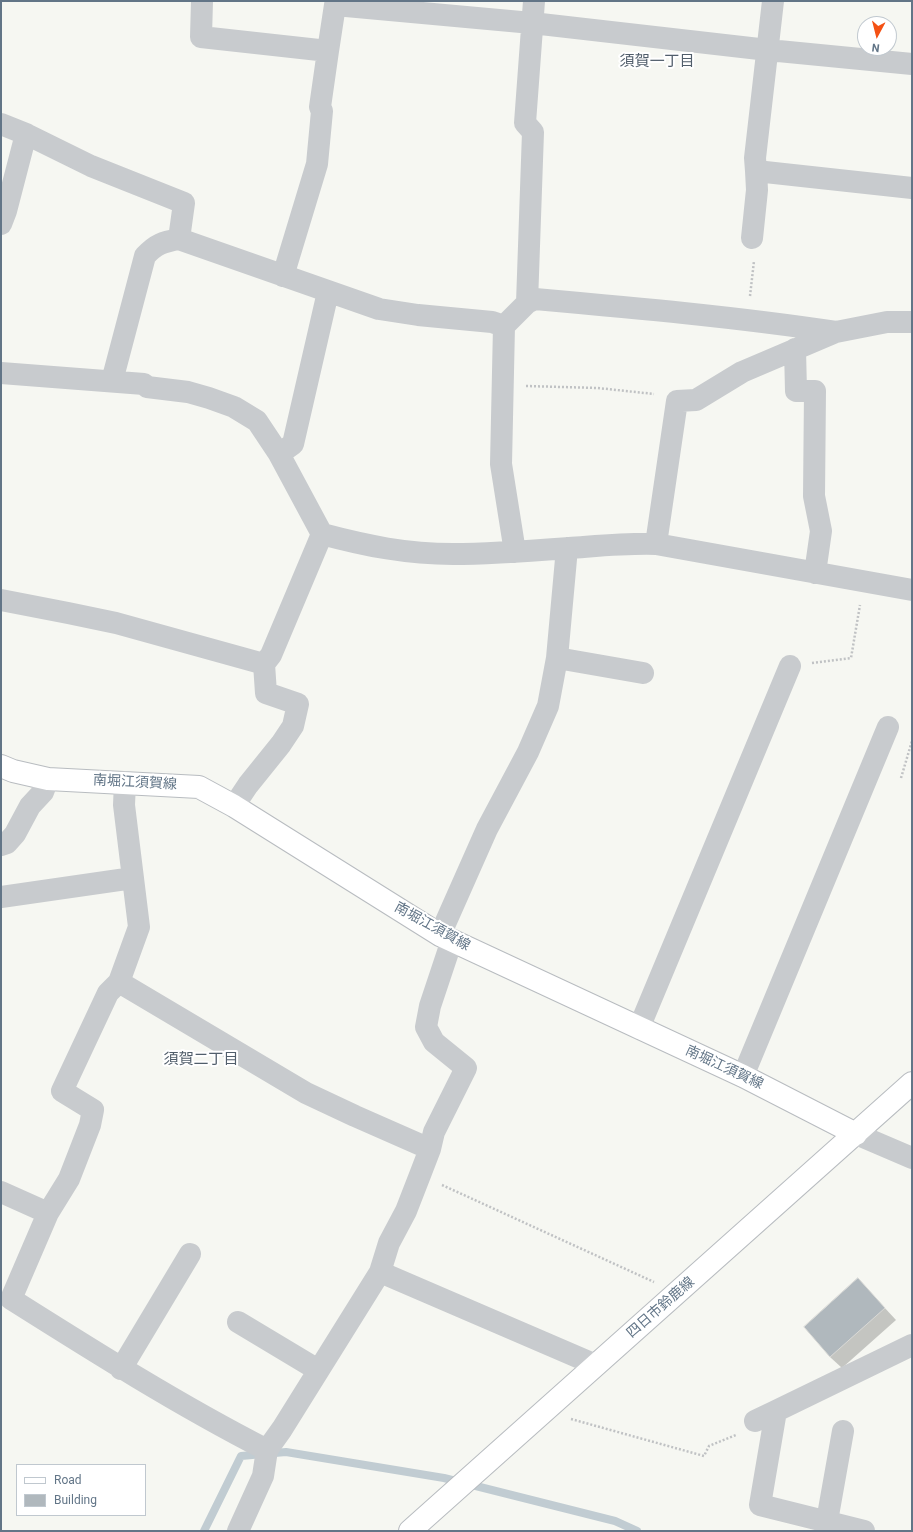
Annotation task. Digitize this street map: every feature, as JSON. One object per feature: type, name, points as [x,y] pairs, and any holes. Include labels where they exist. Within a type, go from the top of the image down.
[{"type":"main road","name":"南堀江須賀線","points":[[1,766],[14,771],[48,779],[199,787],[234,806],[446,938],[743,1076],[856,1134]]},
{"type":"main road","name":"四日市鈴鹿線","points":[[410,1531],[912,1084]]},
{"type":"street","points":[[202,1],[201,37],[328,52]]},
{"type":"street","points":[[527,303],[533,132],[525,123],[534,1]]},
{"type":"street","points":[[752,238],[757,190],[756,158],[773,1]]},
{"type":"street","points":[[283,276],[317,164],[322,111],[320,107],[335,5],[532,23],[768,50],[912,64]]},
{"type":"street","points":[[1,124],[26,134],[91,166],[184,204],[179,239]]},
{"type":"street","points":[[1,224],[6,211],[26,134]]},
{"type":"street","points":[[756,171],[912,188]]},
{"type":"street","points":[[112,381],[145,256],[153,247],[164,242],[179,239],[379,309],[418,315],[492,322],[504,326]]},
{"type":"street","points":[[279,454],[293,444],[328,292]]},
{"type":"street","points":[[515,552],[501,464],[504,326],[527,303],[535,299],[609,305],[747,319],[836,332]]},
{"type":"street","points":[[656,544],[677,401],[696,400],[742,372],[836,332],[887,322],[912,322]]},
{"type":"street","points":[[795,349],[796,391],[815,391],[814,496],[821,531],[815,573]]},
{"type":"street","points":[[1,373],[144,384],[147,387],[188,392],[234,407],[257,421],[279,454],[322,534],[390,550],[420,553],[454,554],[515,552],[631,543],[656,544],[912,590]]},
{"type":"street","points":[[234,806],[248,785],[282,744],[293,726],[298,704],[266,693],[268,659],[322,534]]},
{"type":"street","points":[[258,1445],[282,1429],[380,1272],[389,1243],[406,1211],[420,1175],[430,1149],[434,1132],[466,1068],[434,1042],[426,1027],[430,1006],[446,938],[487,829],[528,752],[548,706],[557,658],[567,548]]},
{"type":"street","points":[[1,600],[116,623],[268,659]]},
{"type":"street","points":[[557,658],[643,673]]},
{"type":"street","points":[[639,1028],[790,666]]},
{"type":"street","points":[[743,1076],[888,727]]},
{"type":"street","points":[[1,845],[7,843],[15,834],[30,806],[43,792],[48,779]]},
{"type":"street","points":[[125,782],[124,805],[139,927],[119,982],[108,993],[62,1091],[92,1110],[90,1126],[69,1179],[48,1213],[11,1299],[193,1411],[258,1445]]},
{"type":"street","points":[[1,897],[133,878]]},
{"type":"street","points":[[119,982],[306,1093],[430,1149]]},
{"type":"street","points":[[856,1134],[912,1158]]},
{"type":"street","points":[[1,1192],[48,1213]]},
{"type":"street","points":[[121,1368],[190,1254]]},
{"type":"street","points":[[380,1272],[596,1365]]},
{"type":"street","points":[[238,1322],[318,1370]]},
{"type":"street","points":[[755,1421],[912,1345]]},
{"type":"street","points":[[776,1411],[760,1504],[864,1531]]},
{"type":"street","points":[[827,1521],[843,1431]]},
{"type":"street","points":[[238,1531],[264,1476],[258,1445]]},
{"type":"path","points":[[502,385],[598,388],[672,396],[677,401]]},
{"type":"path","points":[[790,666],[851,658],[864,582]]},
{"type":"path","points":[[901,778],[912,741]]},
{"type":"path","points":[[420,1175],[678,1293]]},
{"type":"path","points":[[544,1411],[704,1456],[709,1446],[750,1429],[755,1421]]},
{"type":"building","points":[[858,1278],[885,1308],[830,1357],[804,1327]]},
{"type":"waterway","points":[[204,1531],[241,1456],[286,1452],[444,1478],[615,1521],[637,1531]]},
{"type":"district","name":"須賀一丁目","points":[[657,62]]},
{"type":"district","name":"須賀二丁目","points":[[201,1060]]}]
